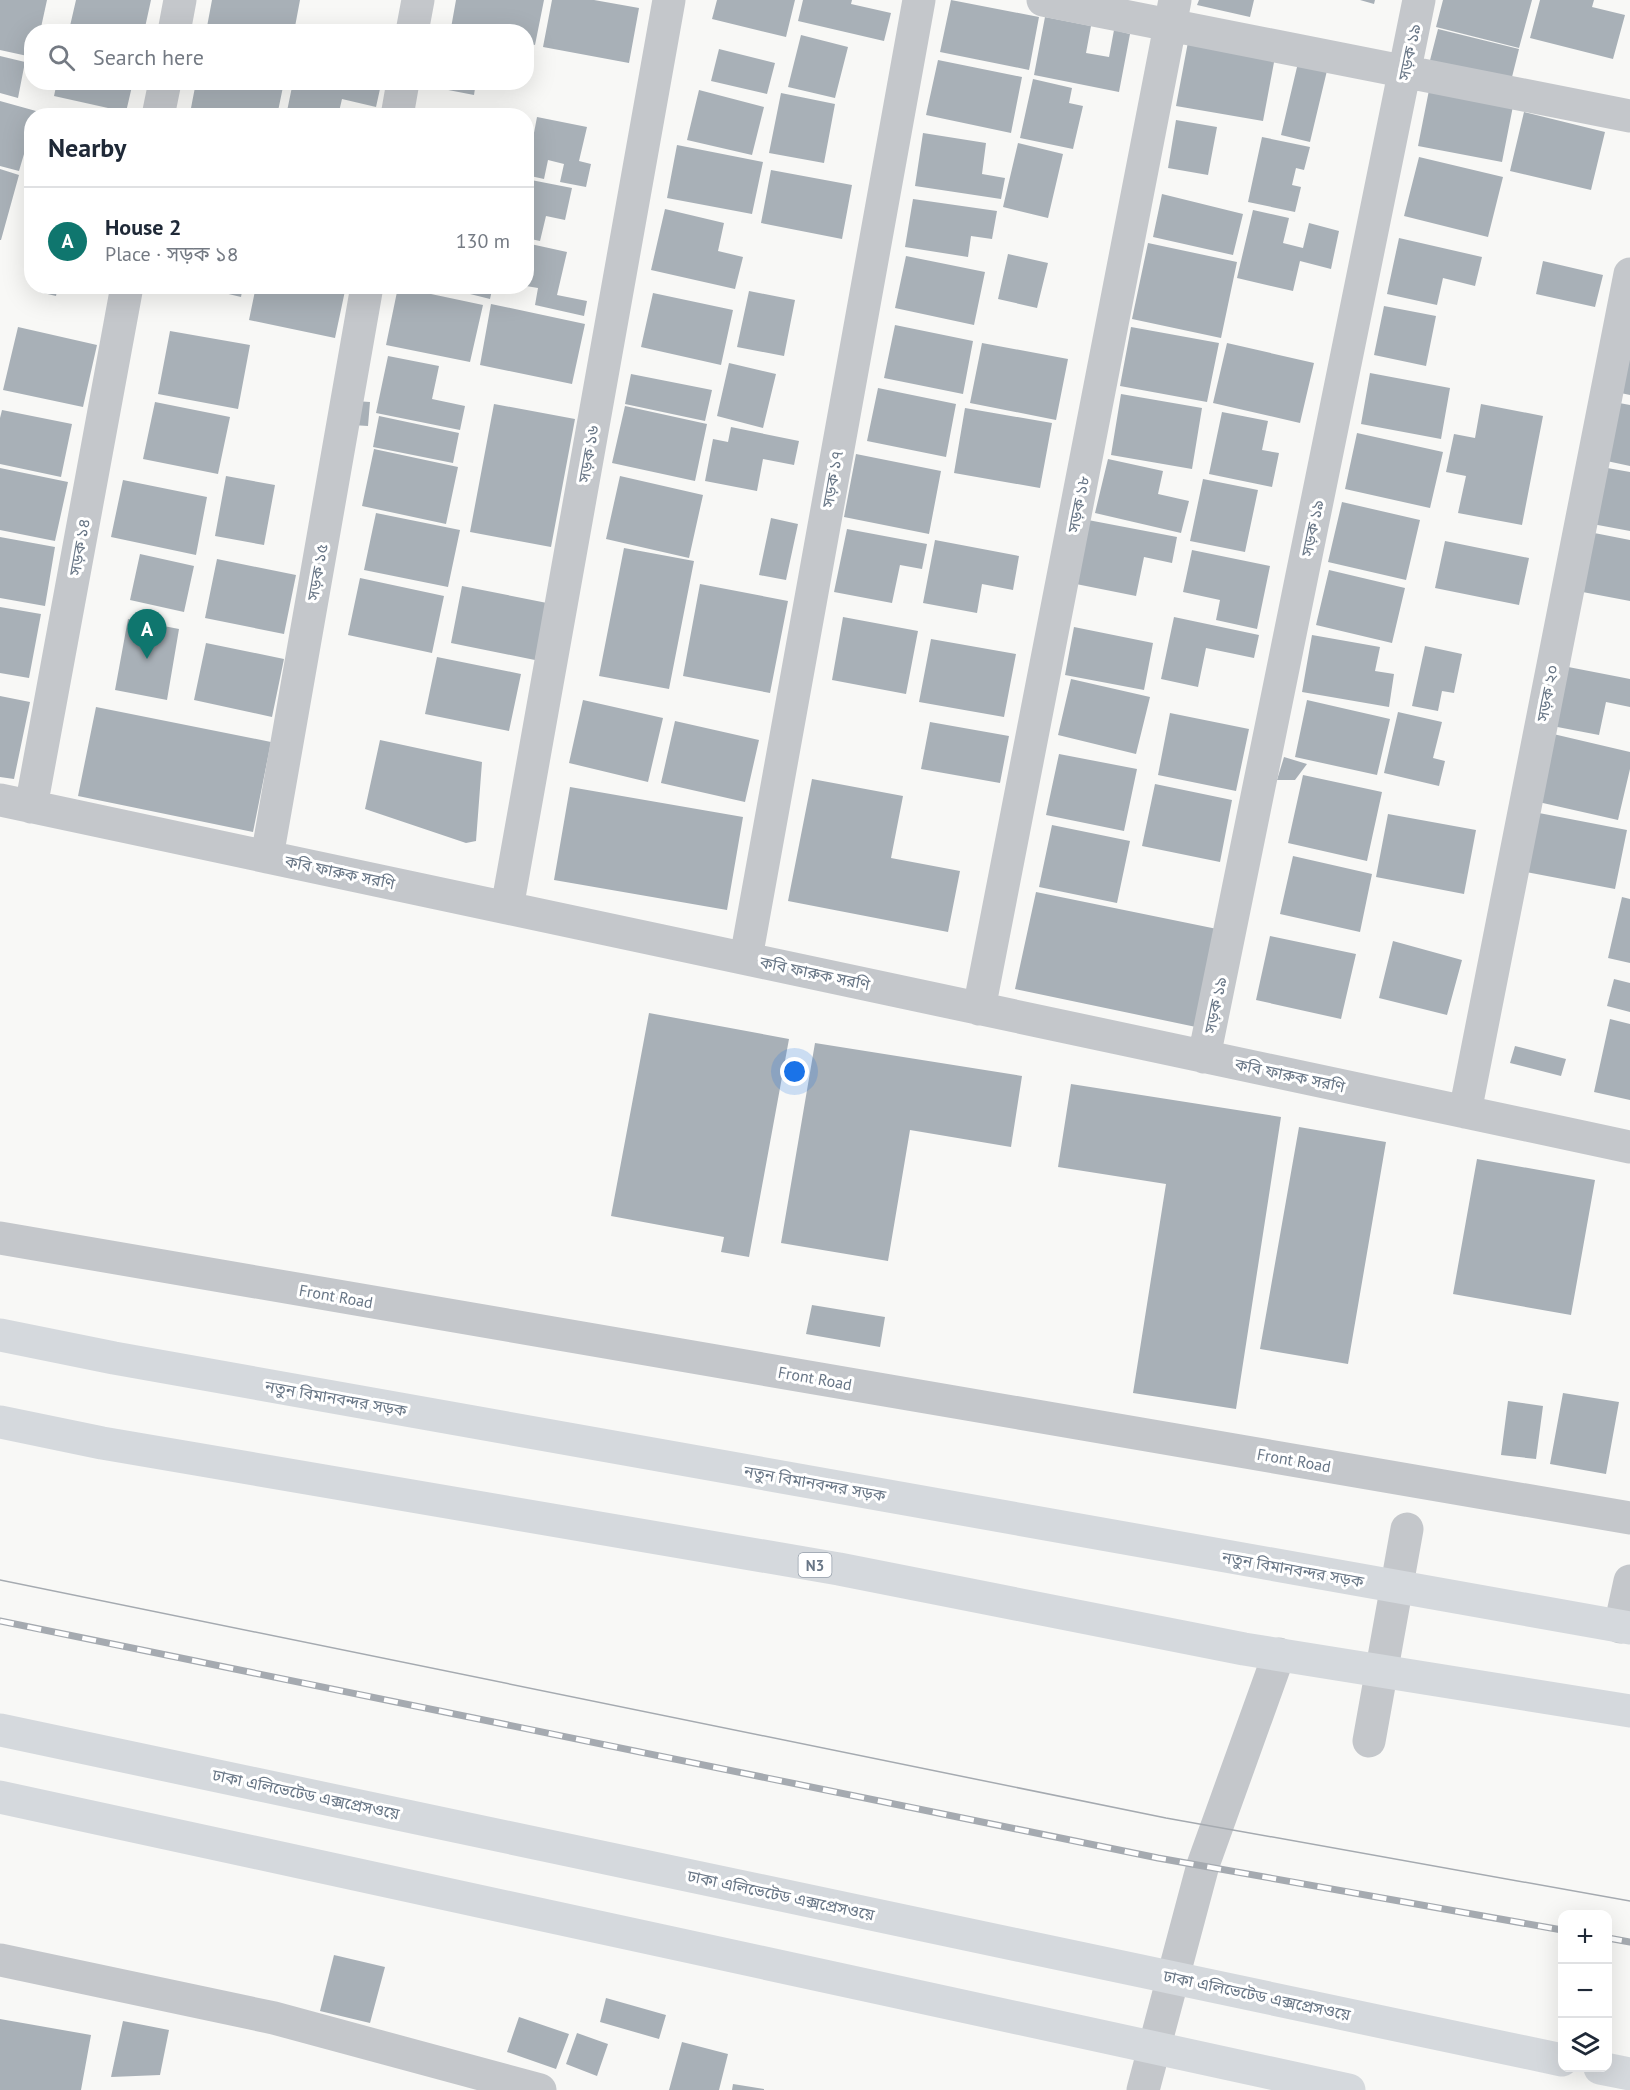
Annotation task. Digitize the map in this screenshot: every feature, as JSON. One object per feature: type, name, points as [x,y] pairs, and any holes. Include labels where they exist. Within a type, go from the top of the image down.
[{"type":"highway","name":"নতুন বিমানবন্দর সড়ক","points":[[0,1335],[114,1358],[1625,1627]]},
{"type":"highway","name":"N3","points":[[0,1422],[102,1443],[839,1569],[1279,1654],[1630,1711]]},
{"type":"highway","name":"ঢাকা এলিভেটেড এক্সপ্রেসওয়ে","points":[[0,1730],[1558,2059]]},
{"type":"highway","points":[[0,1797],[1349,2090]]},
{"type":"highway","points":[[1612,2070],[1630,2074]]},
{"type":"street","points":[[176,24],[180,0]]},
{"type":"street","points":[[414,24],[418,0]]},
{"type":"street","name":"সড়ক ১৬","points":[[507,908],[669,0]]},
{"type":"street","name":"সড়ক ১৭","points":[[746,958],[919,0]]},
{"type":"street","points":[[1043,0],[1173,13],[1405,72],[1630,116]]},
{"type":"street","name":"সড়ক ১৯","points":[[1204,1057],[1419,0]]},
{"type":"street","name":"সড়ক ১৮","points":[[980,1009],[1173,13]]},
{"type":"street","points":[[160,108],[163,90]]},
{"type":"street","points":[[398,108],[402,90]]},
{"type":"street","name":"সড়ক ২০","points":[[1465,1112],[1630,274]]},
{"type":"street","name":"সড়ক ১৪","points":[[15,803],[125,294]]},
{"type":"street","name":"সড়ক ১৫","points":[[267,857],[366,294]]},
{"type":"street","name":"কবি ফারুক সরণি","points":[[15,803],[1630,1147]]},
{"type":"street","name":"Front Road","points":[[0,1238],[1630,1518]]},
{"type":"street","points":[[1369,1741],[1407,1528]]},
{"type":"street","points":[[1625,1627],[1630,1581]]},
{"type":"street","points":[[1143,2090],[1203,1865],[1279,1654]]},
{"type":"street","points":[[0,1960],[274,2018],[540,2090]]},
{"type":"building","points":[[0,0],[47,0],[42,24],[24,24],[24,55],[0,50]]},
{"type":"building","points":[[76,0],[151,0],[146,24],[70,24]]},
{"type":"building","points":[[212,0],[300,0],[296,24],[208,24]]},
{"type":"building","points":[[456,0],[544,0],[535,45],[534,24],[452,24]]},
{"type":"building","points":[[552,0],[594,0],[639,8],[629,63],[543,47]]},
{"type":"building","points":[[717,0],[795,0],[786,37],[712,19]]},
{"type":"building","points":[[803,0],[852,0],[851,4],[891,13],[884,41],[798,21]]},
{"type":"building","points":[[951,0],[1039,17],[1029,70],[940,52]]},
{"type":"building","points":[[1199,0],[1254,0],[1250,17],[1197,5]]},
{"type":"building","points":[[1360,0],[1375,0],[1374,4]]},
{"type":"building","points":[[1443,0],[1532,0],[1519,48],[1436,27]]},
{"type":"building","points":[[1540,0],[1594,0],[1592,7],[1625,15],[1613,59],[1530,38]]},
{"type":"building","points":[[1045,17],[1091,26],[1086,53],[1109,57],[1114,30],[1130,34],[1119,92],[1034,75]]},
{"type":"building","points":[[1191,26],[1278,41],[1263,121],[1176,106]]},
{"type":"building","points":[[1438,29],[1519,49],[1509,89],[1427,72]]},
{"type":"building","points":[[801,35],[848,47],[835,98],[788,87]]},
{"type":"building","points":[[719,49],[775,63],[767,94],[711,81]]},
{"type":"building","points":[[1301,50],[1330,58],[1310,142],[1281,135]]},
{"type":"building","points":[[0,56],[24,62],[18,98],[0,93]]},
{"type":"building","points":[[938,60],[1022,77],[1011,133],[926,115]]},
{"type":"building","points":[[1033,79],[1072,88],[1069,103],[1083,106],[1073,149],[1020,138]]},
{"type":"building","points":[[1430,85],[1514,101],[1502,162],[1418,146]]},
{"type":"building","points":[[55,90],[131,90],[127,108],[108,108],[54,96]]},
{"type":"building","points":[[194,90],[282,90],[279,108],[191,108]]},
{"type":"building","points":[[291,90],[380,90],[376,107],[342,99],[340,108],[288,108]]},
{"type":"building","points":[[448,90],[475,90],[474,95]]},
{"type":"building","points":[[699,90],[764,107],[752,155],[687,140]]},
{"type":"building","points":[[781,93],[835,104],[824,163],[769,153]]},
{"type":"building","points":[[0,101],[25,108],[24,154],[19,171],[0,166]]},
{"type":"building","points":[[1524,112],[1605,132],[1591,190],[1510,171]]},
{"type":"building","points":[[537,117],[587,127],[579,161],[591,164],[586,187],[560,182],[564,164],[548,160],[544,179],[534,177],[534,133]]},
{"type":"building","points":[[1176,120],[1217,127],[1208,175],[1168,168]]},
{"type":"building","points":[[923,133],[986,143],[982,174],[1005,178],[1001,199],[915,186]]},
{"type":"building","points":[[1262,137],[1310,147],[1304,170],[1296,168],[1292,185],[1301,187],[1295,212],[1248,202]]},
{"type":"building","points":[[1018,143],[1063,154],[1048,218],[1003,207]]},
{"type":"building","points":[[677,145],[763,162],[752,214],[667,198]]},
{"type":"building","points":[[1419,157],[1503,177],[1488,237],[1404,216]]},
{"type":"building","points":[[0,169],[19,175],[1,240],[0,240]]},
{"type":"building","points":[[771,170],[852,185],[842,239],[761,223]]},
{"type":"building","points":[[534,181],[572,188],[565,220],[546,216],[540,241],[534,240]]},
{"type":"building","points":[[1162,194],[1243,214],[1233,255],[1153,237]]},
{"type":"building","points":[[913,199],[997,211],[992,239],[971,236],[968,257],[905,247]]},
{"type":"building","points":[[665,209],[724,223],[718,251],[743,257],[735,289],[651,270]]},
{"type":"building","points":[[1253,210],[1289,218],[1283,243],[1303,248],[1309,223],[1339,231],[1331,269],[1300,261],[1293,291],[1237,278]]},
{"type":"building","points":[[1399,238],[1482,257],[1475,286],[1443,278],[1437,305],[1387,294]]},
{"type":"building","points":[[1148,243],[1237,262],[1221,338],[1132,319]]},
{"type":"building","points":[[534,245],[567,252],[557,295],[587,301],[584,316],[535,305],[538,288],[534,287]]},
{"type":"building","points":[[1008,254],[1048,263],[1037,308],[998,299]]},
{"type":"building","points":[[906,256],[985,272],[974,325],[895,308]]},
{"type":"building","points":[[1543,261],[1603,275],[1595,307],[1536,294]]},
{"type":"building","points":[[749,291],[795,300],[784,356],[737,347]]},
{"type":"building","points":[[653,293],[733,310],[721,365],[641,347]]},
{"type":"building","points":[[254,294],[344,294],[335,338],[249,320]]},
{"type":"building","points":[[397,294],[431,294],[483,305],[470,362],[386,345]]},
{"type":"building","points":[[470,294],[491,294],[490,299]]},
{"type":"building","points":[[491,304],[585,324],[572,384],[480,365]]},
{"type":"building","points":[[1384,306],[1436,316],[1426,366],[1374,355]]},
{"type":"building","points":[[895,325],[973,341],[963,394],[884,378]]},
{"type":"building","points":[[18,327],[97,345],[83,407],[3,390]]},
{"type":"building","points":[[1131,327],[1219,343],[1207,402],[1120,386]]},
{"type":"building","points":[[170,331],[250,345],[238,409],[158,394]]},
{"type":"building","points":[[1630,333],[1630,395],[1616,392]]},
{"type":"building","points":[[982,343],[1068,359],[1056,420],[970,403]]},
{"type":"building","points":[[1227,343],[1314,363],[1300,423],[1213,403]]},
{"type":"building","points":[[388,356],[439,366],[432,399],[465,406],[460,430],[376,413]]},
{"type":"building","points":[[729,363],[776,374],[763,428],[717,416]]},
{"type":"building","points":[[1370,373],[1450,388],[1441,439],[1361,424]]},
{"type":"building","points":[[631,374],[712,390],[705,421],[625,404]]},
{"type":"building","points":[[878,388],[956,404],[946,457],[867,441]]},
{"type":"building","points":[[1121,394],[1202,408],[1192,469],[1111,455]]},
{"type":"building","points":[[355,401],[370,402],[368,426],[352,425]]},
{"type":"building","points":[[155,402],[230,417],[218,474],[143,459]]},
{"type":"building","points":[[1614,402],[1630,405],[1630,466],[1602,460]]},
{"type":"building","points":[[494,404],[575,419],[551,547],[470,532]]},
{"type":"building","points":[[1481,404],[1543,416],[1522,525],[1458,513],[1466,476],[1446,472],[1454,434],[1475,438]]},
{"type":"building","points":[[625,406],[707,424],[695,481],[612,463]]},
{"type":"building","points":[[965,408],[1052,423],[1040,488],[954,473]]},
{"type":"building","points":[[2,410],[72,424],[61,477],[0,464]]},
{"type":"building","points":[[1222,412],[1268,421],[1262,450],[1279,453],[1272,487],[1209,474]]},
{"type":"building","points":[[379,416],[459,433],[453,463],[373,447]]},
{"type":"building","points":[[731,427],[799,441],[794,465],[763,459],[757,491],[705,481],[713,439],[728,442]]},
{"type":"building","points":[[1357,433],[1443,452],[1430,508],[1345,489]]},
{"type":"building","points":[[374,449],[458,467],[446,524],[362,506]]},
{"type":"building","points":[[856,454],[941,471],[929,534],[844,517]]},
{"type":"building","points":[[1108,459],[1163,471],[1158,494],[1189,501],[1181,533],[1095,513]]},
{"type":"building","points":[[1596,466],[1630,472],[1630,531],[1587,523]]},
{"type":"building","points":[[0,468],[68,482],[55,541],[0,530]]},
{"type":"building","points":[[226,476],[275,485],[264,545],[215,536]]},
{"type":"building","points":[[620,476],[703,495],[689,558],[606,539]]},
{"type":"building","points":[[1203,479],[1258,490],[1245,552],[1190,541]]},
{"type":"building","points":[[123,480],[207,497],[196,555],[111,537]]},
{"type":"building","points":[[1342,502],[1420,520],[1406,580],[1328,562]]},
{"type":"building","points":[[376,513],[460,530],[448,587],[364,570]]},
{"type":"building","points":[[771,518],[798,524],[786,580],[759,575]]},
{"type":"building","points":[[1088,520],[1177,537],[1172,563],[1144,557],[1136,596],[1076,584]]},
{"type":"building","points":[[847,529],[927,544],[922,569],[900,565],[892,603],[834,592]]},
{"type":"building","points":[[1584,531],[1630,540],[1630,601],[1572,590]]},
{"type":"building","points":[[0,537],[55,547],[45,606],[0,598]]},
{"type":"building","points":[[935,540],[1019,556],[1013,590],[982,584],[977,613],[923,603]]},
{"type":"building","points":[[1445,541],[1529,558],[1519,605],[1435,588]]},
{"type":"building","points":[[624,548],[694,561],[669,689],[599,676]]},
{"type":"building","points":[[1192,550],[1270,566],[1257,629],[1216,620],[1220,600],[1183,592]]},
{"type":"building","points":[[140,554],[194,566],[184,612],[130,600]]},
{"type":"building","points":[[217,559],[296,575],[284,634],[205,618]]},
{"type":"building","points":[[1329,570],[1405,588],[1392,643],[1316,625]]},
{"type":"building","points":[[360,578],[444,596],[432,653],[348,635]]},
{"type":"building","points":[[700,584],[788,601],[770,693],[683,676]]},
{"type":"building","points":[[462,586],[547,603],[535,660],[451,643]]},
{"type":"building","points":[[0,607],[41,614],[29,678],[0,673]]},
{"type":"building","points":[[843,617],[918,631],[906,694],[832,680]]},
{"type":"building","points":[[1174,617],[1259,635],[1254,658],[1206,648],[1198,687],[1161,679]]},
{"type":"building","points":[[128,619],[179,629],[167,700],[115,690]]},
{"type":"building","points":[[1074,627],[1153,643],[1144,690],[1065,675]]},
{"type":"building","points":[[1312,635],[1380,647],[1375,671],[1394,674],[1389,707],[1302,692]]},
{"type":"building","points":[[931,639],[1016,654],[1004,717],[919,702]]},
{"type":"building","points":[[206,643],[284,659],[272,717],[194,700]]},
{"type":"building","points":[[1425,646],[1462,654],[1454,693],[1442,691],[1438,711],[1412,706]]},
{"type":"building","points":[[437,657],[521,674],[509,731],[425,714]]},
{"type":"building","points":[[1558,665],[1630,679],[1630,707],[1606,702],[1599,735],[1547,725]]},
{"type":"building","points":[[1071,679],[1150,697],[1136,754],[1058,735]]},
{"type":"building","points":[[0,696],[30,702],[14,779],[0,777]]},
{"type":"building","points":[[583,700],[663,718],[648,782],[569,763]]},
{"type":"building","points":[[1307,700],[1390,719],[1377,775],[1295,757]]},
{"type":"building","points":[[96,707],[271,742],[253,832],[78,796]]},
{"type":"building","points":[[1398,712],[1442,722],[1433,758],[1445,761],[1439,786],[1384,773]]},
{"type":"building","points":[[1170,713],[1249,729],[1236,791],[1158,775]]},
{"type":"building","points":[[675,721],[759,740],[745,802],[661,783]]},
{"type":"building","points":[[930,722],[1009,736],[1000,783],[921,769]]},
{"type":"building","points":[[1549,733],[1630,752],[1630,769],[1618,820],[1534,801]]},
{"type":"building","points":[[380,740],[482,762],[476,841],[466,843],[365,809]]},
{"type":"building","points":[[1059,754],[1137,769],[1124,831],[1046,815]]},
{"type":"building","points":[[1284,757],[1307,764],[1295,780],[1277,780]]},
{"type":"building","points":[[1303,775],[1382,792],[1367,861],[1288,843]]},
{"type":"building","points":[[812,779],[903,796],[891,858],[960,871],[948,932],[788,901]]},
{"type":"building","points":[[1155,784],[1232,800],[1220,862],[1142,846]]},
{"type":"building","points":[[570,787],[743,817],[727,910],[554,880]]},
{"type":"building","points":[[1539,813],[1627,830],[1615,889],[1526,872]]},
{"type":"building","points":[[1388,814],[1476,830],[1464,894],[1376,877]]},
{"type":"building","points":[[1052,825],[1130,841],[1117,903],[1039,887]]},
{"type":"building","points":[[1293,856],[1372,874],[1360,932],[1280,914]]},
{"type":"building","points":[[1036,892],[1217,929],[1196,1027],[1015,989]]},
{"type":"building","points":[[1622,897],[1630,899],[1630,963],[1608,958]]},
{"type":"building","points":[[1270,936],[1356,954],[1341,1019],[1256,1000]]},
{"type":"building","points":[[1393,941],[1462,960],[1447,1015],[1379,998]]},
{"type":"building","points":[[1614,979],[1630,983],[1630,1012],[1607,1006]]},
{"type":"building","points":[[649,1013],[789,1039],[749,1257],[721,1252],[724,1237],[611,1216]]},
{"type":"building","points":[[1610,1019],[1630,1024],[1630,1100],[1594,1092]]},
{"type":"building","points":[[815,1043],[1022,1076],[1011,1147],[910,1130],[888,1261],[781,1243]]},
{"type":"building","points":[[1515,1046],[1566,1059],[1561,1076],[1510,1063]]},
{"type":"building","points":[[1071,1084],[1281,1117],[1236,1409],[1133,1393],[1166,1184],[1058,1167]]},
{"type":"building","points":[[1299,1127],[1386,1142],[1348,1364],[1260,1349]]},
{"type":"building","points":[[1477,1159],[1595,1180],[1571,1315],[1453,1294]]},
{"type":"building","points":[[812,1305],[885,1317],[880,1347],[806,1334]]},
{"type":"building","points":[[1563,1393],[1619,1402],[1606,1474],[1550,1464]]},
{"type":"building","points":[[1508,1401],[1543,1406],[1536,1459],[1501,1455]]},
{"type":"building","points":[[334,1955],[385,1967],[370,2023],[320,2011]]},
{"type":"building","points":[[606,1998],[666,2015],[659,2039],[600,2022]]},
{"type":"building","points":[[519,2017],[569,2034],[556,2069],[507,2052]]},
{"type":"building","points":[[0,2019],[91,2035],[81,2090],[0,2090]]},
{"type":"building","points":[[123,2021],[169,2030],[160,2075],[111,2077]]},
{"type":"building","points":[[577,2033],[608,2044],[597,2076],[566,2064]]},
{"type":"building","points":[[682,2042],[728,2054],[719,2090],[669,2090]]},
{"type":"building","points":[[733,2084],[764,2089],[764,2090],[732,2090]]},
{"type":"tram line","points":[[0,1580],[1166,1818],[1630,1901]]},
{"type":"railway","points":[[0,1621],[1158,1858],[1558,1929]]},
{"type":"railway","points":[[1612,1939],[1630,1942]]},
{"type":"place","name":"House 2","points":[[147,659]]}]
